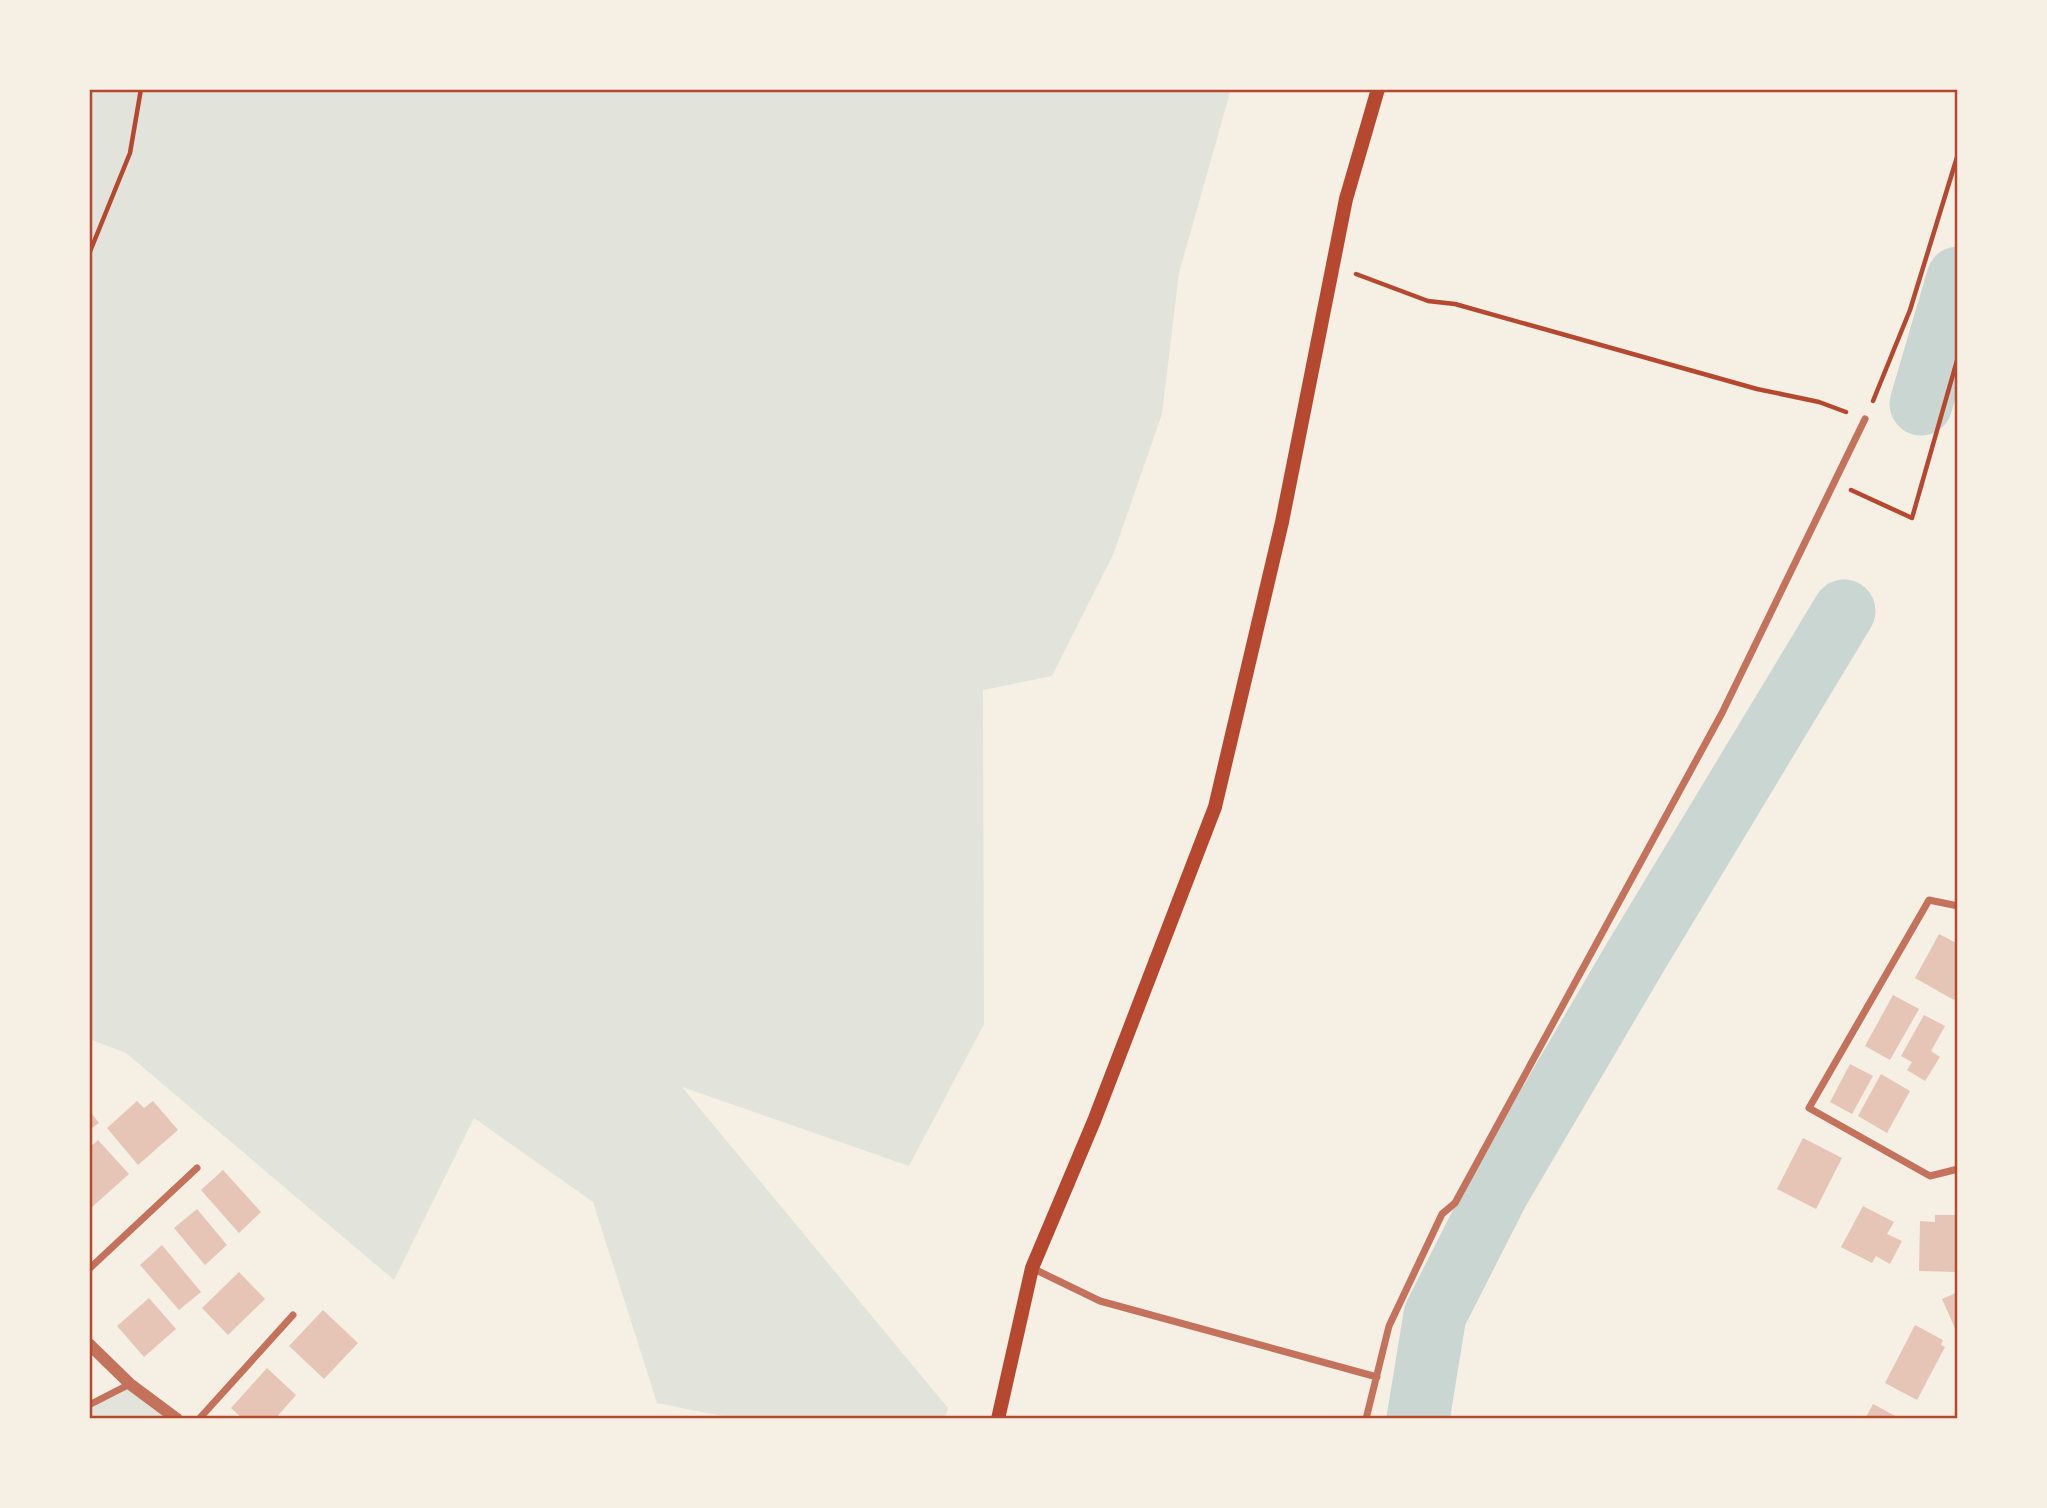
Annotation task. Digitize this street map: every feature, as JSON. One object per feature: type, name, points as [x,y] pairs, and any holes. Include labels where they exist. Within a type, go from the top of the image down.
[{"type":"main road","points":[[998,1419],[1032,1268],[1094,1121],[1215,807],[1282,522],[1346,199],[1378,89]]},
{"type":"street","points":[[1366,1419],[1388,1326],[1442,1214],[1455,1203],[1723,713],[1865,419]]},
{"type":"street","points":[[1958,906],[1929,900],[1809,1108],[1930,1176],[1958,1169]]},
{"type":"street","points":[[89,1269],[197,1168]]},
{"type":"street","points":[[1032,1268],[1100,1301],[1377,1377]]},
{"type":"street","points":[[199,1419],[293,1315]]},
{"type":"street","points":[[89,1344],[130,1384],[177,1419]]},
{"type":"street","points":[[89,1405],[130,1384]]},
{"type":"path","points":[[89,254],[130,153],[141,89]]},
{"type":"path","points":[[1332,266],[1427,301],[1455,304],[1757,388],[1819,402],[1865,419],[1910,310],[1958,154]]},
{"type":"path","points":[[1835,482],[1912,518],[1958,357]]},
{"type":"shaded area","points":[[89,89],[1231,89],[1179,273],[1162,414],[1113,555],[1052,676],[983,690],[984,1024],[909,1166],[682,1087],[948,1408],[945,1419],[738,1419],[657,1403],[593,1202],[474,1118],[394,1280],[126,1053],[89,1039]]},
{"type":"shaded area","points":[[130,1384],[177,1419],[89,1419],[89,1410]]},
{"type":"building","points":[[1939,934],[1958,944],[1958,994],[1954,1000],[1915,978]]},
{"type":"building","points":[[1893,995],[1919,1009],[1890,1060],[1865,1046]]},
{"type":"building","points":[[1924,1015],[1945,1026],[1931,1051],[1940,1057],[1925,1081],[1907,1070],[1912,1062],[1901,1056]]},
{"type":"building","points":[[1850,1064],[1873,1076],[1852,1114],[1830,1102]]},
{"type":"building","points":[[1881,1074],[1910,1091],[1887,1133],[1858,1116]]},
{"type":"building","points":[[137,1101],[144,1108],[153,1101],[178,1130],[138,1165],[107,1128]]},
{"type":"building","points":[[89,1110],[99,1123],[89,1130]]},
{"type":"building","points":[[1803,1138],[1842,1158],[1816,1209],[1777,1189]]},
{"type":"building","points":[[98,1140],[129,1174],[91,1208],[89,1148]]},
{"type":"building","points":[[223,1170],[261,1212],[239,1233],[201,1190]]},
{"type":"building","points":[[1863,1206],[1894,1222],[1887,1234],[1902,1241],[1890,1264],[1876,1256],[1872,1263],[1841,1247]]},
{"type":"building","points":[[197,1209],[227,1245],[205,1265],[174,1228]]},
{"type":"building","points":[[1935,1215],[1958,1215],[1957,1272],[1919,1271],[1920,1221],[1935,1222]]},
{"type":"building","points":[[162,1245],[201,1292],[179,1310],[140,1265]]},
{"type":"building","points":[[239,1272],[265,1299],[228,1335],[202,1308]]},
{"type":"building","points":[[1958,1292],[1958,1335],[1942,1299]]},
{"type":"building","points":[[149,1298],[176,1329],[144,1357],[117,1326]]},
{"type":"building","points":[[323,1310],[358,1343],[324,1379],[289,1346]]},
{"type":"building","points":[[1915,1325],[1943,1340],[1941,1345],[1945,1347],[1917,1400],[1885,1383]]},
{"type":"building","points":[[267,1368],[296,1395],[275,1419],[243,1419],[231,1408]]},
{"type":"building","points":[[1873,1404],[1901,1419],[1865,1419]]},
{"type":"waterway","points":[[1921,404],[1958,278]]},
{"type":"waterway","points":[[1418,1419],[1435,1315],[1498,1191],[1844,611]]}]
